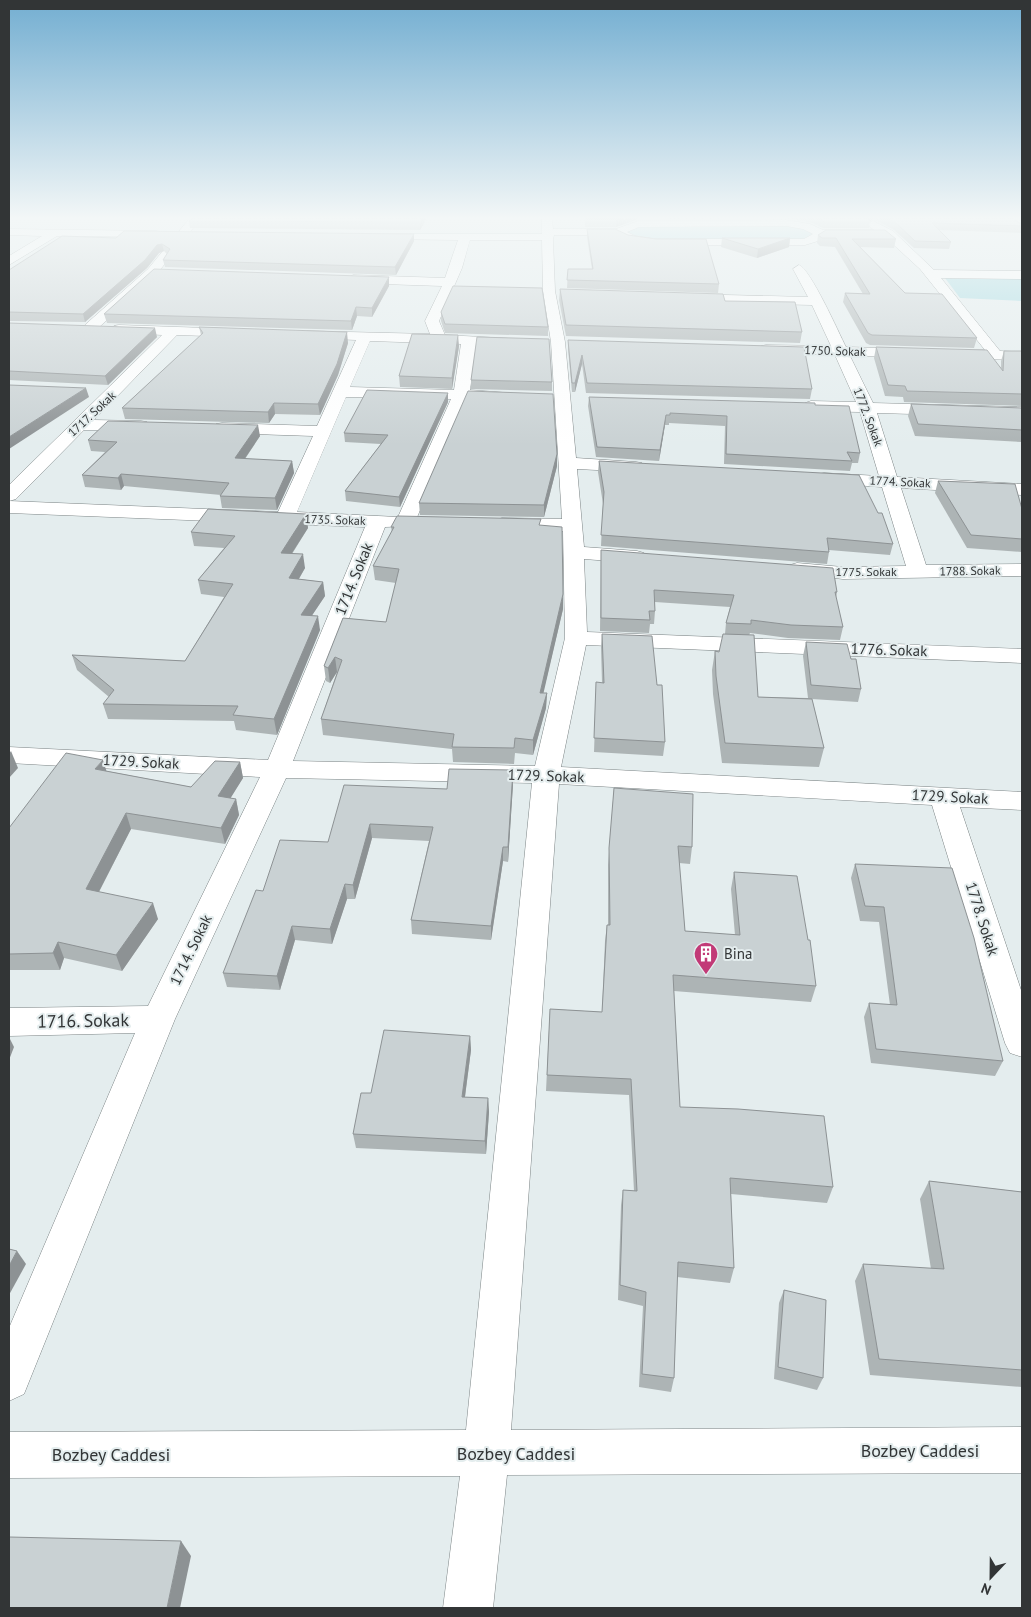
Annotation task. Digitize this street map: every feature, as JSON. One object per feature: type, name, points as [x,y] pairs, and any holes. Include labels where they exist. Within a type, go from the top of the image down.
[{"type":"street","points":[[92,327],[129,293]]},
{"type":"street","points":[[439,339],[432,321],[447,293]]},
{"type":"street","points":[[468,1608],[486,1454],[546,775],[576,638],[573,539],[561,343],[549,293]]},
{"type":"street","name":"1772. Sokak","points":[[813,293],[867,408],[918,572]]},
{"type":"street","points":[[947,293],[996,355]]},
{"type":"street","points":[[668,297],[817,301]]},
{"type":"street","points":[[73,327],[250,333]]},
{"type":"street","name":"1717. Sokak","points":[[9,494],[115,392],[173,331]]},
{"type":"street","points":[[298,334],[528,342]]},
{"type":"street","points":[[285,518],[366,336]]},
{"type":"street","name":"1714. Sokak","points":[[9,1379],[158,1019],[277,769],[391,522],[461,395],[470,341]]},
{"type":"street","name":"1750. Sokak","points":[[752,348],[1022,356]]},
{"type":"street","points":[[96,391],[115,392]]},
{"type":"street","points":[[342,392],[516,396]]},
{"type":"street","points":[[798,406],[1022,412]]},
{"type":"street","points":[[79,425],[157,427]]},
{"type":"street","points":[[206,428],[323,431]]},
{"type":"street","points":[[568,463],[656,468]]},
{"type":"street","name":"1774. Sokak","points":[[803,476],[1022,489]]},
{"type":"street","name":"1735. Sokak","points":[[9,507],[425,523]]},
{"type":"street","points":[[483,524],[573,539],[661,559]]},
{"type":"street","name":"1775. Sokak","points":[[776,568],[844,573],[918,572]]},
{"type":"street","points":[[1017,570],[1022,589]]},
{"type":"street","name":"1788. Sokak","points":[[918,572],[1017,570]]},
{"type":"street","name":"1776. Sokak","points":[[576,638],[1022,656]]},
{"type":"street","name":"1729. Sokak","points":[[9,755],[277,769],[546,775],[1022,801]]},
{"type":"street","name":"1778. Sokak","points":[[943,796],[1022,1043]]},
{"type":"street","name":"1716. Sokak","points":[[9,1022],[158,1019]]},
{"type":"street","name":"Bozbey Caddesi","points":[[9,1455],[1022,1450]]},
{"type":"shaded area","points":[[957,293],[1022,293],[1022,301],[960,298]]},
{"type":"building","points":[[9,293],[107,293],[83,314],[9,312]]},
{"type":"building","points":[[127,293],[380,293],[372,308],[356,307],[351,321],[104,314]]},
{"type":"building","points":[[450,293],[543,293],[548,327],[445,324],[441,312]]},
{"type":"building","points":[[561,293],[705,293],[723,294],[725,301],[795,302],[802,332],[566,325]]},
{"type":"building","points":[[845,293],[942,294],[977,338],[872,335],[868,333]]},
{"type":"building","points":[[9,323],[155,328],[105,376],[9,371]]},
{"type":"building","points":[[199,327],[347,332],[337,364],[318,404],[274,403],[268,412],[122,408],[203,333]]},
{"type":"building","points":[[412,334],[458,335],[452,378],[399,376]]},
{"type":"building","points":[[477,337],[549,339],[552,382],[471,380]]},
{"type":"building","points":[[568,340],[804,347],[812,389],[587,383],[582,355],[575,383],[572,383]]},
{"type":"building","points":[[876,347],[987,350],[1003,371],[1004,351],[1022,351],[1022,394],[907,391],[905,386],[888,385]]},
{"type":"building","points":[[9,385],[86,388],[9,437]]},
{"type":"building","points":[[367,390],[448,393],[399,497],[345,491],[388,435],[344,433]]},
{"type":"building","points":[[468,391],[553,394],[557,454],[544,505],[419,503]]},
{"type":"building","points":[[589,397],[815,403],[815,405],[849,406],[860,453],[847,452],[852,461],[726,454],[727,416],[670,413],[670,415],[666,415],[660,450],[597,447]]},
{"type":"building","points":[[911,404],[1022,408],[1022,430],[918,424]]},
{"type":"building","points":[[108,421],[258,425],[235,458],[292,461],[275,498],[220,496],[229,483],[121,474],[118,478],[82,475],[117,442],[88,440]]},
{"type":"building","points":[[599,461],[859,475],[878,513],[882,513],[893,544],[827,538],[829,552],[601,535],[604,492]]},
{"type":"building","points":[[938,481],[1015,484],[1022,509],[1022,539],[971,535]]},
{"type":"building","points":[[208,509],[306,514],[281,553],[303,554],[289,578],[323,582],[301,615],[318,616],[274,719],[233,715],[238,706],[103,704],[114,690],[72,655],[185,661],[233,584],[198,580],[235,536],[191,532]]},
{"type":"building","points":[[397,516],[541,519],[539,525],[562,527],[563,594],[540,693],[547,693],[533,740],[515,738],[514,748],[452,747],[454,734],[321,719],[342,660],[335,657],[328,668],[324,666],[343,618],[386,622],[399,569],[373,566],[394,527],[391,527]]},
{"type":"building","points":[[601,550],[833,568],[837,592],[835,592],[843,627],[791,625],[751,620],[751,624],[726,623],[734,595],[654,590],[655,611],[649,611],[650,620],[601,618]]},
{"type":"building","points":[[602,634],[652,636],[657,685],[662,685],[665,742],[594,738],[596,682],[604,683]]},
{"type":"building","points":[[723,634],[754,635],[758,697],[812,699],[824,748],[725,743],[716,676],[715,651],[719,652]]},
{"type":"building","points":[[806,642],[847,644],[851,659],[856,659],[861,689],[811,685]]},
{"type":"building","points":[[66,753],[103,760],[95,769],[191,787],[215,761],[240,762],[218,796],[236,799],[221,828],[126,813],[86,889],[153,903],[116,955],[58,942],[53,953],[9,954],[9,828]]},
{"type":"building","points":[[449,769],[513,770],[508,847],[503,847],[491,926],[411,920],[433,827],[370,824],[353,885],[345,884],[330,929],[292,926],[277,976],[223,973],[256,890],[263,891],[280,840],[328,842],[344,785],[447,789]]},
{"type":"building","points":[[614,788],[693,794],[692,847],[678,846],[685,931],[740,935],[734,872],[797,876],[808,940],[810,940],[816,986],[673,975],[680,1107],[738,1109],[824,1116],[833,1187],[730,1178],[734,1268],[678,1262],[674,1378],[642,1374],[646,1292],[620,1285],[623,1190],[637,1191],[631,1079],[547,1075],[550,1009],[602,1012],[607,925],[610,925],[609,848]]},
{"type":"building","points":[[855,864],[952,868],[974,938],[1003,1061],[876,1049],[869,1003],[897,1005],[884,907],[865,906]]},
{"type":"building","points":[[384,1030],[470,1036],[462,1097],[488,1098],[485,1141],[353,1134],[361,1093],[371,1093]]},
{"type":"building","points":[[929,1181],[1022,1192],[1022,1370],[879,1359],[863,1264],[944,1269]]},
{"type":"building","points":[[9,1249],[17,1251],[9,1266]]},
{"type":"building","points":[[784,1290],[826,1300],[823,1378],[778,1367]]},
{"type":"building","points":[[9,1537],[181,1541],[167,1608],[9,1608]]},
{"type":"place","name":"Bina","points":[[706,975]]}]
